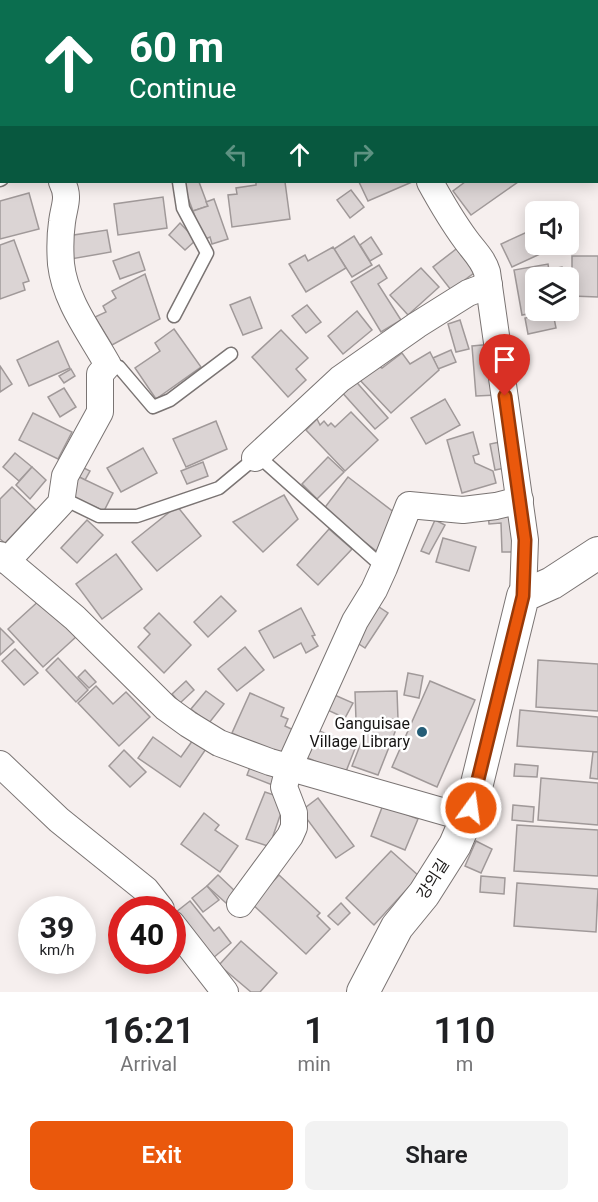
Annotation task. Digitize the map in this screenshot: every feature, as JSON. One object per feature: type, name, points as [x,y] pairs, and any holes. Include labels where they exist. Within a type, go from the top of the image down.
[{"type":"street","points":[[62,183],[67,200],[62,219],[61,267],[75,307],[108,365],[100,374],[100,412],[65,477],[61,502],[3,558],[75,618],[166,708],[219,743],[289,768],[466,818]]},
{"type":"street","points":[[431,183],[444,209],[466,241],[484,261],[525,540],[523,596],[552,583],[598,553]]},
{"type":"street","points":[[256,457],[340,379],[417,325],[468,293],[489,285]]},
{"type":"street","points":[[240,904],[290,836],[294,827],[294,813],[284,787],[289,768],[338,657],[384,568],[410,505],[463,510],[520,500]]},
{"type":"street","name":"강의길","points":[[363,992],[397,927],[424,894],[455,845],[466,818],[523,596]]},
{"type":"street","points":[[0,764],[59,820],[150,896]]},
{"type":"street","points":[[186,942],[225,992]]},
{"type":"lane","points":[[174,316],[207,253],[183,208],[179,183]]},
{"type":"lane","points":[[108,365],[119,367],[153,407],[170,400],[231,354]]},
{"type":"lane","points":[[62,498],[99,516],[137,516],[219,488],[256,457],[384,568]]},
{"type":"building","points":[[182,183],[199,183],[208,206],[193,211]]},
{"type":"building","points":[[256,183],[285,183],[290,219],[232,227],[228,195],[237,194],[236,188],[256,185]]},
{"type":"building","points":[[359,183],[410,183],[368,201]]},
{"type":"building","points":[[464,183],[517,183],[471,215],[453,191]]},
{"type":"building","points":[[351,190],[364,207],[350,218],[337,200]]},
{"type":"building","points":[[29,193],[39,229],[0,239],[0,201]]},
{"type":"building","points":[[163,197],[167,228],[118,235],[114,204]]},
{"type":"building","points":[[214,199],[228,239],[212,244],[210,237],[203,240],[193,211],[208,206],[206,202]]},
{"type":"building","points":[[180,223],[196,240],[185,250],[169,235]]},
{"type":"building","points":[[107,230],[111,252],[71,259],[67,236]]},
{"type":"building","points":[[525,233],[525,255],[538,255],[512,267],[501,244]]},
{"type":"building","points":[[354,236],[372,265],[352,277],[334,249]]},
{"type":"building","points":[[371,237],[382,254],[370,261],[360,245]]},
{"type":"building","points":[[14,240],[29,281],[23,283],[25,290],[0,299],[0,245]]},
{"type":"building","points":[[460,246],[478,270],[451,290],[433,267]]},
{"type":"building","points":[[333,247],[346,268],[306,292],[289,264],[305,255],[308,261]]},
{"type":"building","points":[[139,252],[145,270],[120,279],[113,261]]},
{"type":"building","points":[[572,256],[598,256],[598,297],[579,296],[579,267],[572,267]]},
{"type":"building","points":[[548,264],[548,267],[531,267]]},
{"type":"building","points":[[379,265],[387,278],[378,284],[401,320],[381,332],[351,282]]},
{"type":"building","points":[[421,268],[439,287],[408,315],[390,295]]},
{"type":"building","points":[[525,268],[525,314],[522,315],[514,270]]},
{"type":"building","points":[[145,274],[160,319],[112,345],[95,317],[106,312],[103,306],[116,298],[112,291]]},
{"type":"building","points":[[250,297],[262,328],[243,335],[230,305]]},
{"type":"building","points":[[307,305],[321,322],[306,333],[292,316]]},
{"type":"building","points":[[357,311],[372,330],[343,354],[328,336]]},
{"type":"building","points":[[460,320],[469,349],[456,352],[448,324]]},
{"type":"building","points":[[526,321],[555,321],[556,328],[528,334]]},
{"type":"building","points":[[174,329],[201,367],[156,399],[135,368],[160,351],[155,343]]},
{"type":"building","points":[[281,330],[308,358],[296,369],[306,380],[288,397],[252,357]]},
{"type":"building","points":[[58,341],[70,368],[29,386],[17,360]]},
{"type":"building","points":[[493,344],[497,395],[476,396],[472,346]]},
{"type":"building","points":[[451,350],[456,362],[438,369],[433,358]]},
{"type":"building","points":[[430,352],[439,370],[391,413],[358,378],[375,364],[382,368],[402,353],[410,364]]},
{"type":"building","points":[[0,366],[12,384],[0,392]]},
{"type":"building","points":[[71,369],[75,376],[64,383],[59,376]]},
{"type":"building","points":[[352,377],[388,418],[375,429],[339,389]]},
{"type":"building","points":[[64,388],[76,407],[60,417],[48,397]]},
{"type":"building","points":[[445,399],[460,425],[426,444],[411,418]]},
{"type":"building","points":[[351,412],[378,440],[345,471],[306,430],[317,419],[320,425],[324,421],[328,426],[331,423],[335,427]]},
{"type":"building","points":[[33,413],[72,432],[58,459],[19,440]]},
{"type":"building","points":[[216,421],[227,449],[186,467],[173,439]]},
{"type":"building","points":[[473,432],[479,454],[473,456],[475,463],[493,471],[496,483],[462,493],[447,440]]},
{"type":"building","points":[[500,442],[505,468],[495,470],[490,444]]},
{"type":"building","points":[[143,448],[157,473],[121,492],[107,468]]},
{"type":"building","points":[[15,453],[32,467],[19,481],[3,467]]},
{"type":"building","points":[[328,457],[344,472],[317,499],[302,484]]},
{"type":"building","points":[[203,462],[208,476],[187,484],[181,471]]},
{"type":"building","points":[[78,465],[90,471],[85,480],[73,474]]},
{"type":"building","points":[[32,467],[46,480],[30,499],[16,485]]},
{"type":"building","points":[[77,476],[113,493],[104,511],[69,495]]},
{"type":"building","points":[[348,477],[395,513],[379,553],[323,510]]},
{"type":"building","points":[[12,487],[36,510],[5,543],[0,539],[0,499]]},
{"type":"building","points":[[284,495],[298,519],[263,552],[233,522]]},
{"type":"building","points":[[177,506],[201,536],[157,571],[132,542]]},
{"type":"building","points":[[515,513],[517,552],[502,552],[501,523],[489,524],[488,514]]},
{"type":"building","points":[[87,520],[103,535],[77,563],[61,548]]},
{"type":"building","points":[[435,520],[445,525],[429,554],[421,551]]},
{"type":"building","points":[[329,529],[352,549],[318,585],[297,565]]},
{"type":"building","points":[[443,538],[476,547],[469,571],[436,562]]},
{"type":"building","points":[[116,554],[142,589],[102,619],[76,584]]},
{"type":"building","points":[[221,596],[236,611],[208,637],[194,622]]},
{"type":"building","points":[[42,598],[77,636],[43,667],[8,629]]},
{"type":"building","points":[[373,603],[388,613],[365,648],[350,638]]},
{"type":"building","points":[[301,608],[318,646],[306,653],[301,643],[274,658],[259,631]]},
{"type":"building","points":[[159,613],[191,645],[164,673],[138,647],[150,634],[144,628]]},
{"type":"building","points":[[0,628],[14,642],[0,655]]},
{"type":"building","points":[[245,647],[264,670],[237,691],[218,669]]},
{"type":"building","points":[[15,649],[38,673],[24,685],[2,661]]},
{"type":"building","points":[[58,658],[88,690],[76,702],[46,670]]},
{"type":"building","points":[[538,660],[598,664],[598,711],[536,707]]},
{"type":"building","points":[[85,670],[96,682],[89,688],[78,677]]},
{"type":"building","points":[[408,673],[423,676],[419,698],[404,695]]},
{"type":"building","points":[[186,681],[194,690],[180,703],[172,694]]},
{"type":"building","points":[[430,681],[475,700],[437,787],[392,767]]},
{"type":"building","points":[[96,686],[113,704],[126,692],[150,717],[119,746],[78,703]]},
{"type":"building","points":[[206,691],[224,704],[209,723],[191,709]]},
{"type":"building","points":[[397,691],[398,719],[356,720],[355,692]]},
{"type":"building","points":[[250,693],[284,708],[281,716],[288,719],[285,726],[298,732],[286,758],[232,733]]},
{"type":"building","points":[[330,693],[353,703],[345,718],[323,708]]},
{"type":"building","points":[[520,710],[598,717],[598,752],[517,746]]},
{"type":"building","points":[[368,725],[397,727],[378,775],[352,766]]},
{"type":"building","points":[[312,728],[356,746],[345,774],[301,755]]},
{"type":"building","points":[[153,737],[181,757],[195,737],[208,746],[180,787],[138,758]]},
{"type":"building","points":[[124,750],[146,772],[130,787],[109,766]]},
{"type":"building","points":[[593,752],[598,752],[598,779],[590,778]]},
{"type":"building","points":[[252,762],[280,773],[275,786],[247,775]]},
{"type":"building","points":[[515,764],[538,766],[537,777],[514,776]]},
{"type":"building","points":[[541,778],[598,783],[598,825],[538,820]]},
{"type":"building","points":[[265,792],[277,796],[283,807],[273,836],[276,838],[271,847],[246,839]]},
{"type":"building","points":[[318,798],[354,846],[336,858],[301,811]]},
{"type":"building","points":[[383,805],[418,819],[405,850],[371,836]]},
{"type":"building","points":[[513,805],[534,807],[533,822],[512,820]]},
{"type":"building","points":[[204,813],[219,825],[215,830],[238,846],[220,872],[181,844]]},
{"type":"building","points":[[517,825],[598,830],[598,876],[514,871]]},
{"type":"building","points":[[476,841],[492,849],[481,873],[465,866]]},
{"type":"building","points":[[391,851],[419,876],[374,925],[346,898]]},
{"type":"building","points":[[218,875],[236,892],[226,903],[207,886]]},
{"type":"building","points":[[279,875],[320,913],[317,916],[330,929],[306,954],[252,904]]},
{"type":"building","points":[[481,876],[505,878],[504,894],[480,892]]},
{"type":"building","points":[[517,883],[598,889],[596,932],[514,926]]},
{"type":"building","points":[[207,886],[219,900],[203,912],[192,898]]},
{"type":"building","points":[[190,901],[214,931],[219,927],[231,943],[213,958],[186,924],[186,904]]},
{"type":"building","points":[[341,903],[350,913],[338,925],[328,916]]},
{"type":"building","points":[[241,941],[277,973],[260,992],[251,992],[219,965]]},
{"type":"place","name":"Ganguisae Village Library","points":[[422,732]]},
{"type":"route","points":[[471,808],[523,596],[525,540],[505,396]]}]
